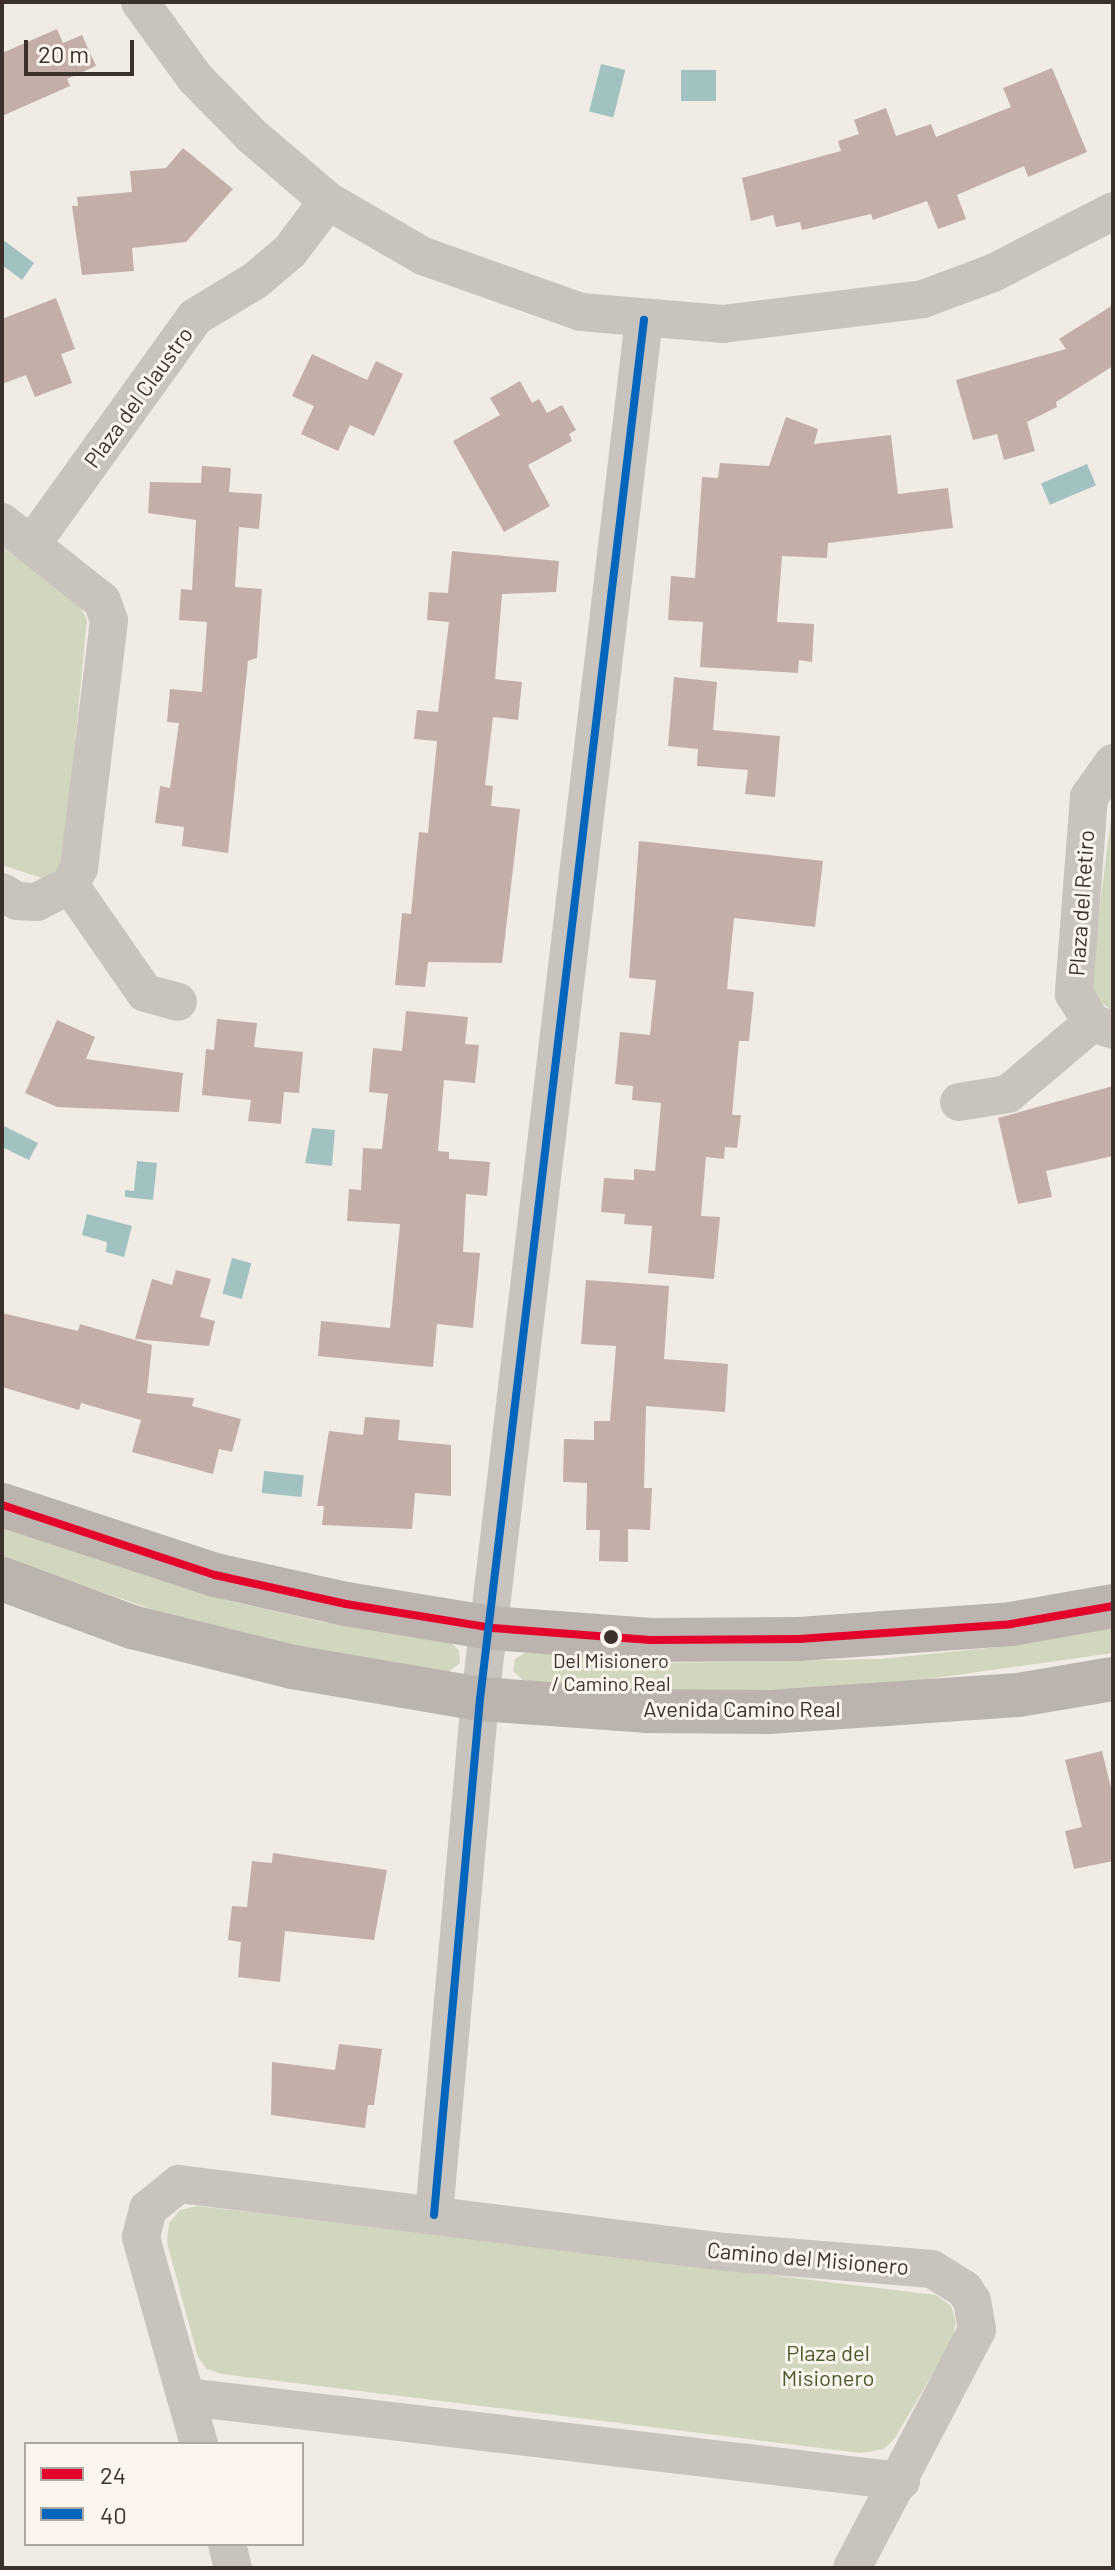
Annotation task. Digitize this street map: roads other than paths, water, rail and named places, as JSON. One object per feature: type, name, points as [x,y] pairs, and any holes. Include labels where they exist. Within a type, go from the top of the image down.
[{"type":"main road","points":[[2,1505],[215,1575],[346,1604],[492,1628],[651,1640],[799,1639],[1011,1624],[1113,1606]]},
{"type":"main road","name":"Avenida Camino Real","points":[[2,1579],[132,1627],[293,1667],[480,1699],[646,1711],[769,1712],[1003,1696],[1113,1679]]},
{"type":"street","points":[[140,2],[195,78],[252,136],[328,201],[423,256],[581,312],[644,320],[723,324],[923,299],[993,273],[1113,211]]},
{"type":"street","name":"Plaza del Claustro","points":[[32,544],[195,317],[256,280],[290,251],[328,201]]},
{"type":"street","points":[[434,2215],[480,1699],[492,1628],[644,320]]},
{"type":"street","points":[[2,522],[102,601],[109,620],[79,868],[70,885],[37,902],[17,901],[2,892]]},
{"type":"street","name":"Plaza del Retiro","points":[[1103,1026],[1074,994],[1089,797],[1113,763]]},
{"type":"street","points":[[70,885],[145,993],[178,1002]]},
{"type":"street","points":[[959,1102],[1008,1094],[1103,1026]]},
{"type":"street","name":"Camino del Misionero","points":[[198,2442],[141,2237],[148,2209],[167,2190],[191,2182],[725,2252],[932,2269],[953,2278],[972,2301],[977,2330],[901,2481],[852,2568]]},
{"type":"street","points":[[187,2397],[901,2481]]},
{"type":"street","points":[[228,2546],[233,2568]]},
{"type":"water","points":[[601,64],[625,70],[613,118],[589,112]]},
{"type":"water","points":[[681,70],[716,70],[716,101],[681,101]]},
{"type":"water","points":[[2,239],[34,263],[22,280],[2,265]]},
{"type":"water","points":[[1087,464],[1096,485],[1050,505],[1041,484]]},
{"type":"water","points":[[2,1125],[38,1143],[29,1160],[2,1147]]},
{"type":"water","points":[[312,1128],[335,1130],[332,1166],[305,1163]]},
{"type":"water","points":[[137,1161],[157,1163],[153,1200],[125,1197],[125,1190],[134,1191]]},
{"type":"water","points":[[87,1214],[132,1226],[124,1257],[106,1252],[107,1242],[82,1235]]},
{"type":"water","points":[[232,1258],[251,1263],[242,1299],[222,1294]]},
{"type":"water","points":[[264,1471],[304,1475],[301,1497],[262,1493]]},
{"type":"place","name":"Del Misionero / Camino Real","points":[[611,1637]]},
{"type":"park label","name":"Plaza del Misionero","points":[[828,2364]]}]
